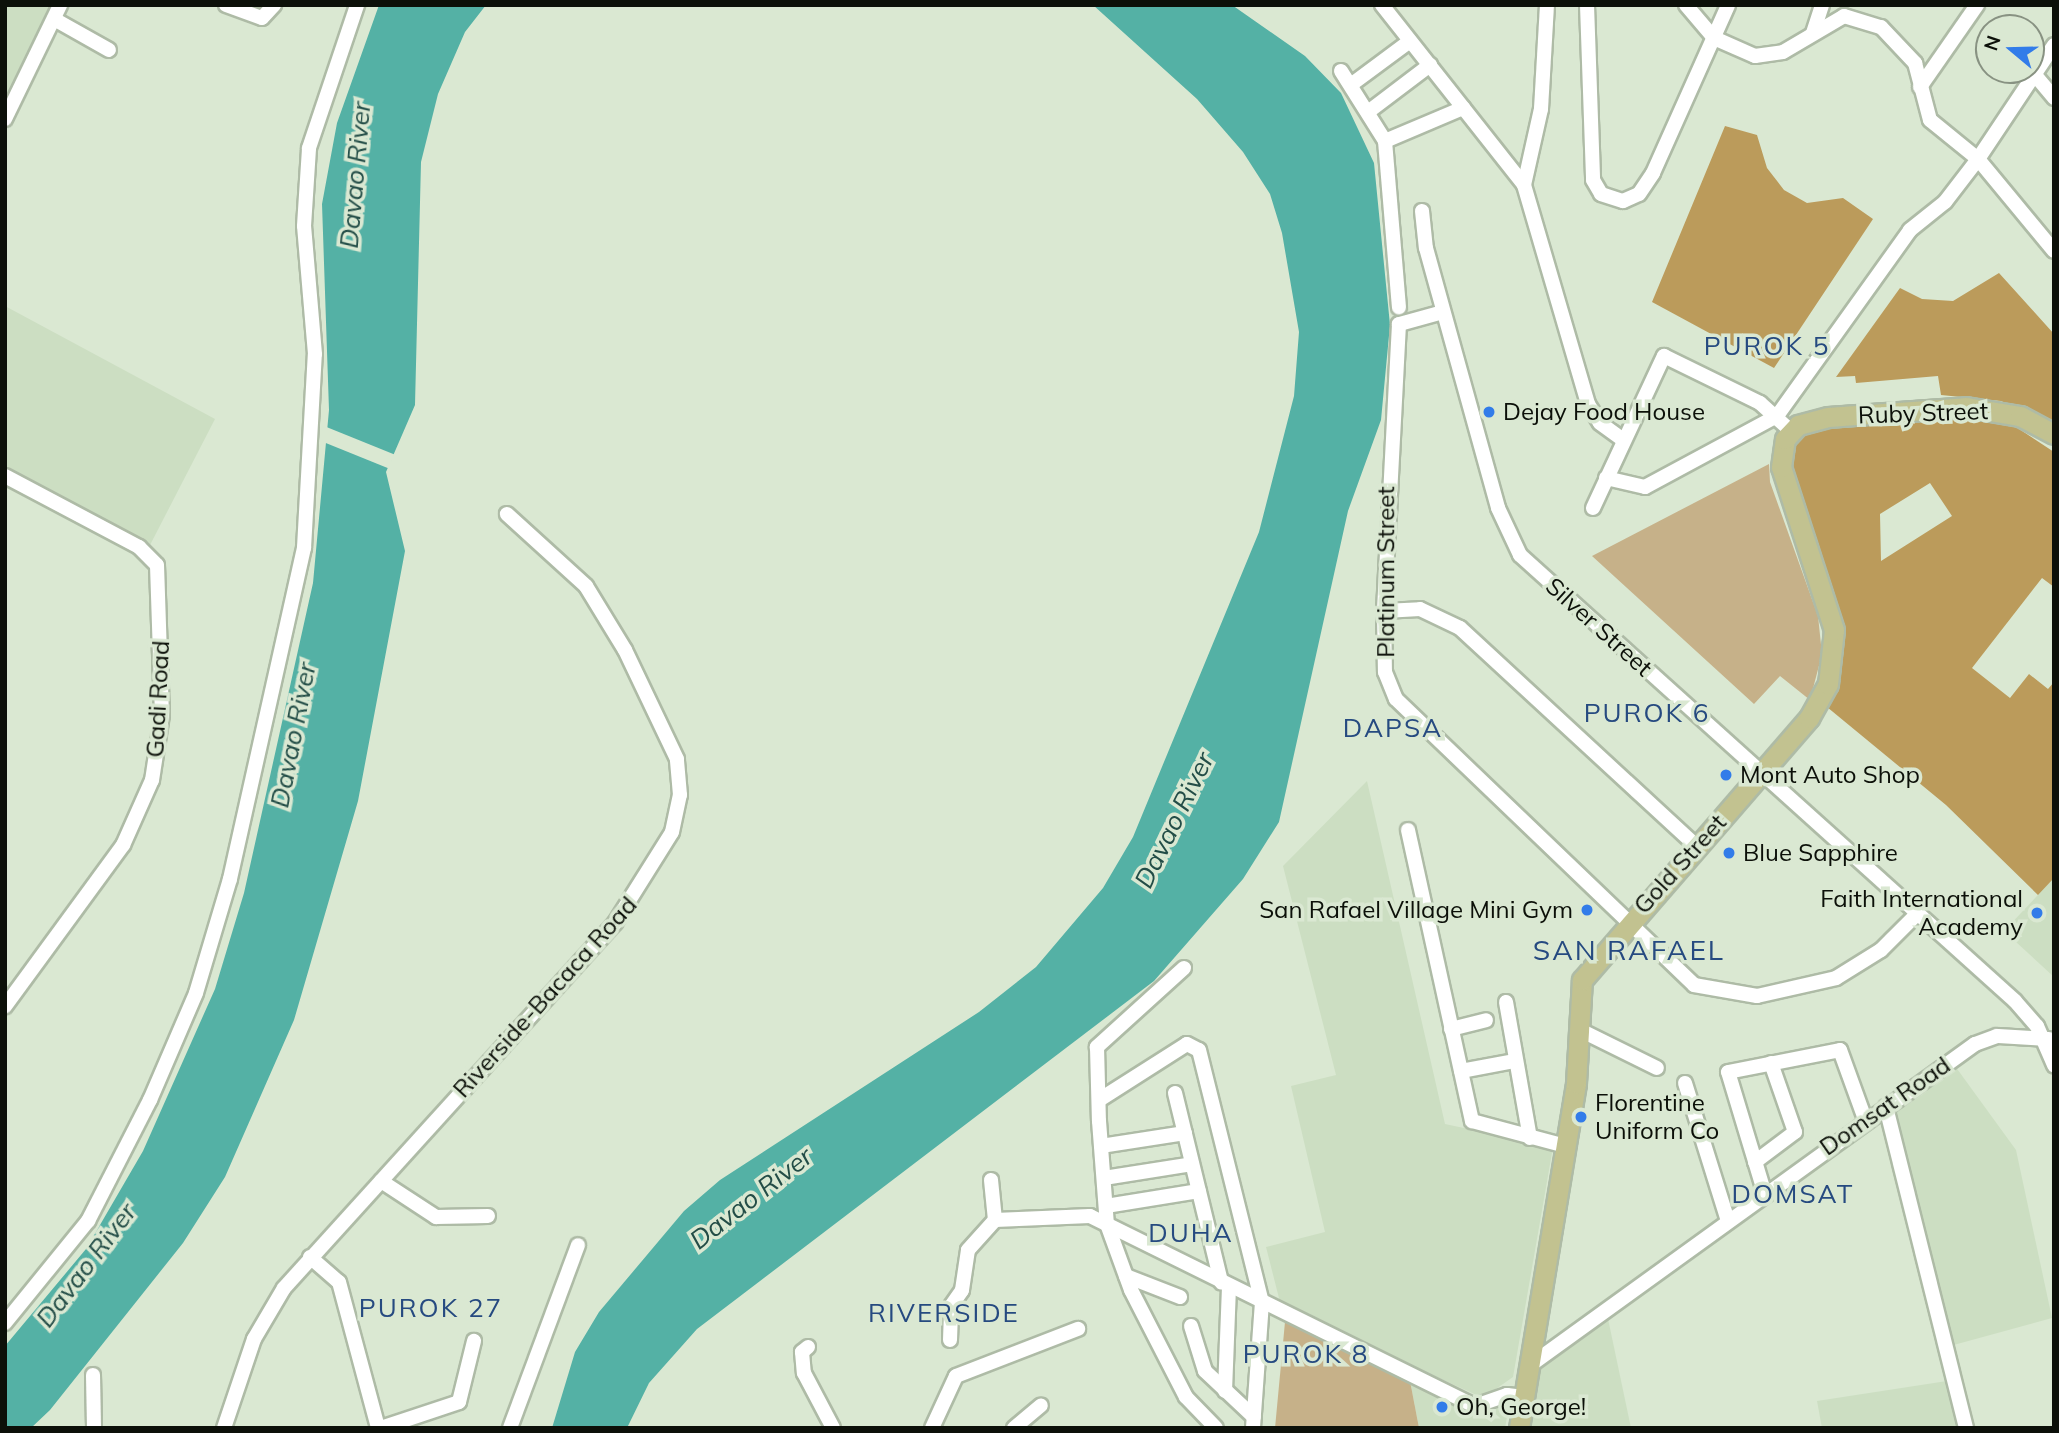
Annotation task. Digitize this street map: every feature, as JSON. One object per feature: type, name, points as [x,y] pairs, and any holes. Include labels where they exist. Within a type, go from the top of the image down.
[{"type":"main road","name":"Ruby Street","points":[[1784,423],[1828,417],[1966,407],[2020,416],[2054,434]]},
{"type":"main road","name":"Gold Street","points":[[1519,1428],[1566,1146],[1582,980],[1627,923],[1761,774],[1818,706],[1835,648],[1828,607],[1781,467],[1784,423]]},
{"type":"street","points":[[5,119],[60,5]]},
{"type":"street","points":[[226,5],[262,18],[274,5]]},
{"type":"street","points":[[5,1323],[88,1221],[150,1101],[195,993],[230,879],[304,548],[315,354],[304,226],[309,148],[357,5]]},
{"type":"street","points":[[1382,5],[1524,184],[1588,404],[1600,423],[1623,440]]},
{"type":"street","points":[[1524,184],[1541,109],[1547,5]]},
{"type":"street","points":[[1587,5],[1593,180],[1601,194],[1616,200],[1631,200],[1646,185],[1728,5]]},
{"type":"street","points":[[1686,5],[1714,38],[1763,57],[1843,16],[1871,21],[1909,54],[1930,120],[1978,159],[2054,251]]},
{"type":"street","points":[[1813,33],[1822,5]]},
{"type":"street","points":[[1920,87],[1971,7]]},
{"type":"street","points":[[54,19],[109,50]]},
{"type":"street","points":[[1352,85],[1410,41]]},
{"type":"street","points":[[1368,112],[1430,65]]},
{"type":"street","points":[[1340,71],[1352,85],[1385,141],[1399,307]]},
{"type":"street","points":[[1606,478],[1645,487],[1784,423],[1910,230],[1939,208],[1978,159],[2029,84]]},
{"type":"street","points":[[2042,84],[2054,98]]},
{"type":"street","points":[[1385,141],[1463,108]]},
{"type":"street","name":"Silver Street","points":[[1422,211],[1443,312],[1513,545],[1761,774],[2015,1001],[2048,1039],[2054,1065]]},
{"type":"street","name":"Platinum Street","points":[[1443,312],[1399,324],[1384,611],[1385,672],[1396,699],[1694,985],[1757,996],[1861,966],[1917,914]]},
{"type":"street","points":[[1593,508],[1664,356],[1784,423]]},
{"type":"street","name":"Gadi Road","points":[[5,476],[139,547],[157,565],[162,665],[160,743],[142,809],[109,868],[5,1006]]},
{"type":"street","name":"Riverside-Bacaca Road","points":[[224,1428],[254,1339],[310,1257],[627,908],[677,814],[680,776],[671,743],[606,614],[573,573],[507,514]]},
{"type":"street","points":[[1384,611],[1420,609],[1460,628],[1696,846]]},
{"type":"street","points":[[1408,830],[1474,1124],[1566,1146]]},
{"type":"street","points":[[1184,968],[1098,1044],[1101,1146],[1107,1224],[1126,1276],[1186,1397],[1216,1428]]},
{"type":"street","points":[[1507,1002],[1530,1138]]},
{"type":"street","points":[[1451,1029],[1486,1020]]},
{"type":"street","points":[[1578,1028],[1657,1068]]},
{"type":"street","name":"Domsat Road","points":[[1529,1366],[1727,1217],[1987,1038],[2048,1039]]},
{"type":"street","points":[[1099,1100],[1187,1044],[1198,1047],[1262,1302],[1254,1422]]},
{"type":"street","points":[[1764,1191],[1728,1072],[1842,1052],[1866,1122]]},
{"type":"street","points":[[1461,1071],[1515,1061]]},
{"type":"street","points":[[1755,1162],[1795,1132],[1771,1063]]},
{"type":"street","points":[[1685,1083],[1727,1217]]},
{"type":"street","points":[[1175,1093],[1225,1284],[1225,1391]]},
{"type":"street","points":[[1886,1107],[1966,1428]]},
{"type":"street","points":[[1101,1146],[1185,1133]]},
{"type":"street","points":[[1104,1178],[1192,1164]]},
{"type":"street","points":[[991,1180],[995,1220]]},
{"type":"street","points":[[381,1181],[436,1217],[488,1216]]},
{"type":"street","points":[[1106,1206],[1199,1191]]},
{"type":"street","points":[[950,1340],[951,1306],[962,1290],[968,1250],[995,1220],[1077,1214],[1107,1224],[1475,1406],[1507,1395],[1524,1397]]},
{"type":"street","points":[[510,1428],[578,1245]]},
{"type":"street","points":[[310,1257],[339,1283],[379,1428],[459,1402],[474,1341]]},
{"type":"street","points":[[1126,1276],[1180,1297]]},
{"type":"street","points":[[1191,1326],[1205,1371],[1254,1422]]},
{"type":"street","points":[[932,1428],[956,1376],[1078,1329]]},
{"type":"street","points":[[808,1347],[802,1352],[804,1373],[832,1428]]},
{"type":"street","points":[[93,1375],[94,1428]]},
{"type":"street","points":[[1014,1428],[1041,1405]]},
{"type":"shaded area","points":[[5,5],[54,5],[5,104]]},
{"type":"shaded area","points":[[1725,126],[1757,135],[1767,168],[1784,190],[1807,203],[1843,198],[1873,219],[1774,368],[1652,302]]},
{"type":"shaded area","points":[[1999,273],[2054,334],[2054,426],[2001,401],[1941,395],[1938,376],[1856,383],[1855,376],[1836,377],[1900,288],[1922,299],[1953,301]]},
{"type":"shaded area","points":[[5,306],[215,419],[149,547],[5,469]]},
{"type":"shaded area","points":[[1965,418],[2016,427],[2054,452],[2054,587],[2042,578],[1972,668],[2010,698],[2029,674],[2048,689],[2054,682],[2054,878],[2038,895],[1946,805],[1827,707],[1839,672],[1842,636],[1789,470],[1794,441],[1808,430]],"holes":[[[1930,483],[1952,516],[1881,561],[1880,514]]]},
{"type":"shaded area","points":[[1769,464],[1770,482],[1818,616],[1822,654],[1810,700],[1780,676],[1754,704],[1592,556]]},
{"type":"shaded area","points":[[1367,781],[1445,1124],[1553,1147],[1513,1377],[1483,1398],[1281,1306],[1266,1247],[1325,1232],[1291,1086],[1336,1075],[1283,866]]},
{"type":"shaded area","name":"Faith International Academy","points":[[2054,878],[2054,977],[2004,931]]},
{"type":"shaded area","points":[[1955,1066],[2016,1150],[2052,1318],[1950,1346],[1896,1108]]},
{"type":"shaded area","points":[[1607,1314],[1631,1428],[1530,1428],[1540,1368]]},
{"type":"shaded area","points":[[1285,1322],[1410,1381],[1419,1428],[1275,1428]]},
{"type":"shaded area","name":"Oh, George!","points":[[1410,1381],[1481,1412],[1510,1400],[1505,1428],[1419,1428]]},
{"type":"shaded area","points":[[1947,1381],[1958,1428],[1822,1428],[1817,1401]]},
{"type":"water","name":"Davao River","points":[[379,5],[486,5],[465,32],[438,94],[421,162],[415,405],[386,472],[405,551],[358,801],[294,1020],[225,1177],[183,1243],[50,1410],[31,1428],[5,1428],[5,1346],[86,1249],[143,1151],[215,989],[244,893],[313,583],[329,410],[322,204],[337,123]]},
{"type":"water","name":"Davao River","points":[[1093,5],[1232,5],[1305,56],[1341,93],[1374,163],[1390,325],[1381,420],[1348,511],[1279,822],[1243,879],[1154,981],[697,1329],[649,1383],[627,1428],[552,1428],[575,1352],[599,1312],[684,1211],[720,1180],[979,1012],[1036,967],[1103,888],[1133,837],[1259,532],[1294,396],[1299,332],[1282,233],[1270,194],[1243,152],[1197,99]]},
{"type":"pier","points":[[324,426],[394,454],[389,468],[318,440]]},
{"type":"place","name":"Dejay Food House","points":[[1489,412]]},
{"type":"place","name":"Mont Auto Shop","points":[[1726,775]]},
{"type":"place","name":"Blue Sapphire","points":[[1729,853]]},
{"type":"place","name":"San Rafael Village Mini Gym","points":[[1587,910]]},
{"type":"place","name":"Faith International Academy","points":[[2037,913]]},
{"type":"place","name":"Florentine Uniform Co","points":[[1581,1117]]},
{"type":"place","name":"Oh, George!","points":[[1442,1407]]},
{"type":"district","name":"PUROK 5","points":[[1767,346]]},
{"type":"district","name":"PUROK 6","points":[[1647,713]]},
{"type":"district","name":"DAPSA","points":[[1393,728]]},
{"type":"district","name":"SAN RAFAEL","points":[[1629,950]]},
{"type":"district","name":"DOMSAT","points":[[1793,1194]]},
{"type":"district","name":"DUHA","points":[[1191,1233]]},
{"type":"district","name":"PUROK 27","points":[[431,1308]]},
{"type":"district","name":"RIVERSIDE","points":[[944,1313]]},
{"type":"district","name":"PUROK 8","points":[[1306,1354]]}]
